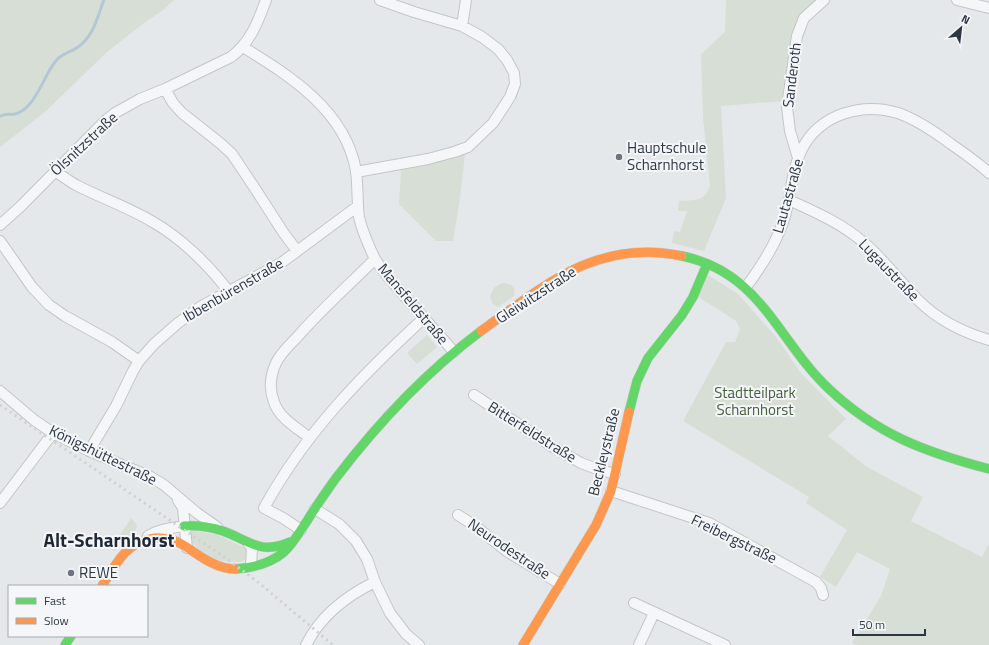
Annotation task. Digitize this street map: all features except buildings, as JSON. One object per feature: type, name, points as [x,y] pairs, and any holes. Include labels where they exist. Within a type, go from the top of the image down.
[{"type":"street","points":[[243,47],[250,36],[266,0]]},
{"type":"street","points":[[356,172],[428,159],[468,147],[487,130],[500,113],[510,97],[515,84],[514,73],[511,66],[498,49],[482,37],[462,26],[380,0]]},
{"type":"street","points":[[462,26],[466,0]]},
{"type":"street","name":"Sanderoth","points":[[798,158],[790,131],[787,107],[797,36],[804,18],[824,0]]},
{"type":"street","points":[[957,0],[989,8]]},
{"type":"street","name":"Ölsnitzstraße","points":[[0,225],[110,117],[140,99],[165,89],[230,57],[243,47]]},
{"type":"street","name":"Mansfeldstraße","points":[[243,47],[279,70],[305,90],[333,118],[353,159],[356,172],[358,206],[362,228],[375,259],[389,278],[454,352]]},
{"type":"street","points":[[165,89],[173,103],[182,113],[232,154],[297,252]]},
{"type":"street","name":"Lautastraße","points":[[746,287],[755,274],[782,225],[798,158],[808,139],[821,125],[846,112],[877,109],[898,113],[924,125],[979,163],[989,173]]},
{"type":"street","points":[[56,171],[75,184],[144,217],[163,228],[192,251],[229,292]]},
{"type":"street","name":"Lugaustraße","points":[[789,200],[825,216],[854,234],[879,257],[917,300],[944,321],[966,332],[989,340]]},
{"type":"street","name":"Ibbenbürenstraße","points":[[89,452],[116,406],[139,361],[154,344],[182,319],[200,307],[264,273],[297,252],[358,206]]},
{"type":"street","points":[[0,241],[32,287],[49,305],[65,316],[112,342],[139,361]]},
{"type":"street","name":"Gleiwitzstraße","points":[[143,539],[164,537],[173,540],[218,566],[237,569],[267,562],[285,551],[347,464],[380,425],[454,352],[531,295],[573,269],[618,253],[649,251],[677,254],[707,264],[730,277],[746,287],[770,315],[804,361],[821,381],[846,405],[895,436],[920,448],[989,469]]},
{"type":"street","points":[[310,438],[285,418],[274,403],[271,390],[273,371],[278,358],[282,353],[309,324],[375,259]]},
{"type":"street","name":"Beckleystraße","points":[[523,645],[596,525],[611,491],[626,429],[630,405],[637,381],[648,358],[682,315],[693,297],[707,264]]},
{"type":"street","points":[[301,530],[264,508],[287,468],[328,414],[366,372],[424,318]]},
{"type":"street","name":"Königshüttestraße","points":[[0,391],[34,420],[53,433],[89,452],[151,477],[197,513],[226,532]]},
{"type":"street","name":"Bitterfeldstraße","points":[[474,395],[553,447],[581,463],[615,474]]},
{"type":"street","points":[[0,503],[53,433]]},
{"type":"street","name":"Freibergstraße","points":[[611,491],[709,523],[816,582],[821,588],[823,595]]},
{"type":"street","points":[[175,495],[183,508],[187,548]]},
{"type":"street","points":[[315,509],[339,524],[356,541],[367,559],[375,582],[390,613],[406,634],[419,645]]},
{"type":"street","name":"Neurodestraße","points":[[458,515],[475,526],[508,552],[560,584]]},
{"type":"street","name":"Gleiwitzstraße","points":[[103,585],[124,553],[130,547],[153,532],[168,528],[203,526],[226,532],[248,543],[268,548],[277,547],[292,541]]},
{"type":"street","points":[[248,543],[252,548],[252,566]]},
{"type":"street","points":[[306,645],[321,620],[348,597],[375,582]]},
{"type":"street","points":[[634,603],[725,645]]},
{"type":"street","points":[[639,645],[654,613]]},
{"type":"green space","points":[[0,0],[174,0],[162,11],[107,52],[45,112],[0,147]]},
{"type":"green space","points":[[726,0],[819,0],[797,21],[784,101],[721,106],[726,198],[704,251],[672,243],[674,231],[680,232],[687,211],[678,211],[679,201],[699,199],[706,195],[710,185],[703,118],[701,54],[725,32]]},
{"type":"green space","points":[[465,154],[453,241],[436,241],[399,204],[401,170]]},
{"type":"green space","name":"Stadtteilpark Scharnhorst","points":[[708,275],[738,294],[777,338],[800,372],[846,419],[828,436],[867,467],[923,497],[911,521],[982,557],[989,543],[989,645],[857,645],[852,643],[881,596],[890,569],[857,552],[836,587],[820,577],[847,530],[806,503],[809,497],[683,421],[726,342],[735,342],[740,329],[736,321],[697,296]]},
{"type":"green space","points":[[502,283],[512,286],[514,296],[498,307],[492,303],[490,296],[494,288]]},
{"type":"green space","points":[[427,335],[437,347],[417,364],[407,353]]},
{"type":"green space","points":[[131,518],[137,525],[135,533],[126,539],[115,551],[111,549]]},
{"type":"green space","points":[[193,531],[216,534],[245,548],[247,555],[246,559],[241,562],[228,562],[206,556],[189,540],[190,534]]},
{"type":"waterway","points":[[0,116],[15,114],[28,106],[57,59],[78,47],[88,37],[104,0]]},
{"type":"railway","points":[[0,405],[227,559],[259,583],[333,645]]},
{"type":"traffic: fast","points":[[682,256],[709,264],[731,277],[750,292],[766,310],[811,370],[829,389],[866,419],[903,440],[944,456],[989,469]]},
{"type":"traffic: fast","points":[[629,412],[637,381],[648,358],[682,315],[693,297],[707,264]]},
{"type":"traffic: fast","points":[[235,569],[261,564],[279,556],[284,552],[336,478],[386,418],[422,381],[481,331]]},
{"type":"traffic: fast","points":[[184,526],[209,527],[263,547],[280,546],[290,542]]},
{"type":"traffic: fast","points":[[65,645],[70,637]]},
{"type":"traffic: slow","points":[[481,331],[551,282],[598,260],[624,254],[652,252],[682,256]]},
{"type":"traffic: slow","points":[[523,645],[596,525],[611,491],[629,412]]},
{"type":"traffic: slow","points":[[103,585],[117,562],[129,549],[145,540],[154,538],[163,538],[176,541],[216,565],[229,569],[235,569]]},
{"type":"place","name":"Hauptschule Scharnhorst","points":[[619,157]]},
{"type":"place","name":"REWE","points":[[71,573]]},
{"type":"district","name":"Alt-Scharnhorst","points":[[109,540]]}]
